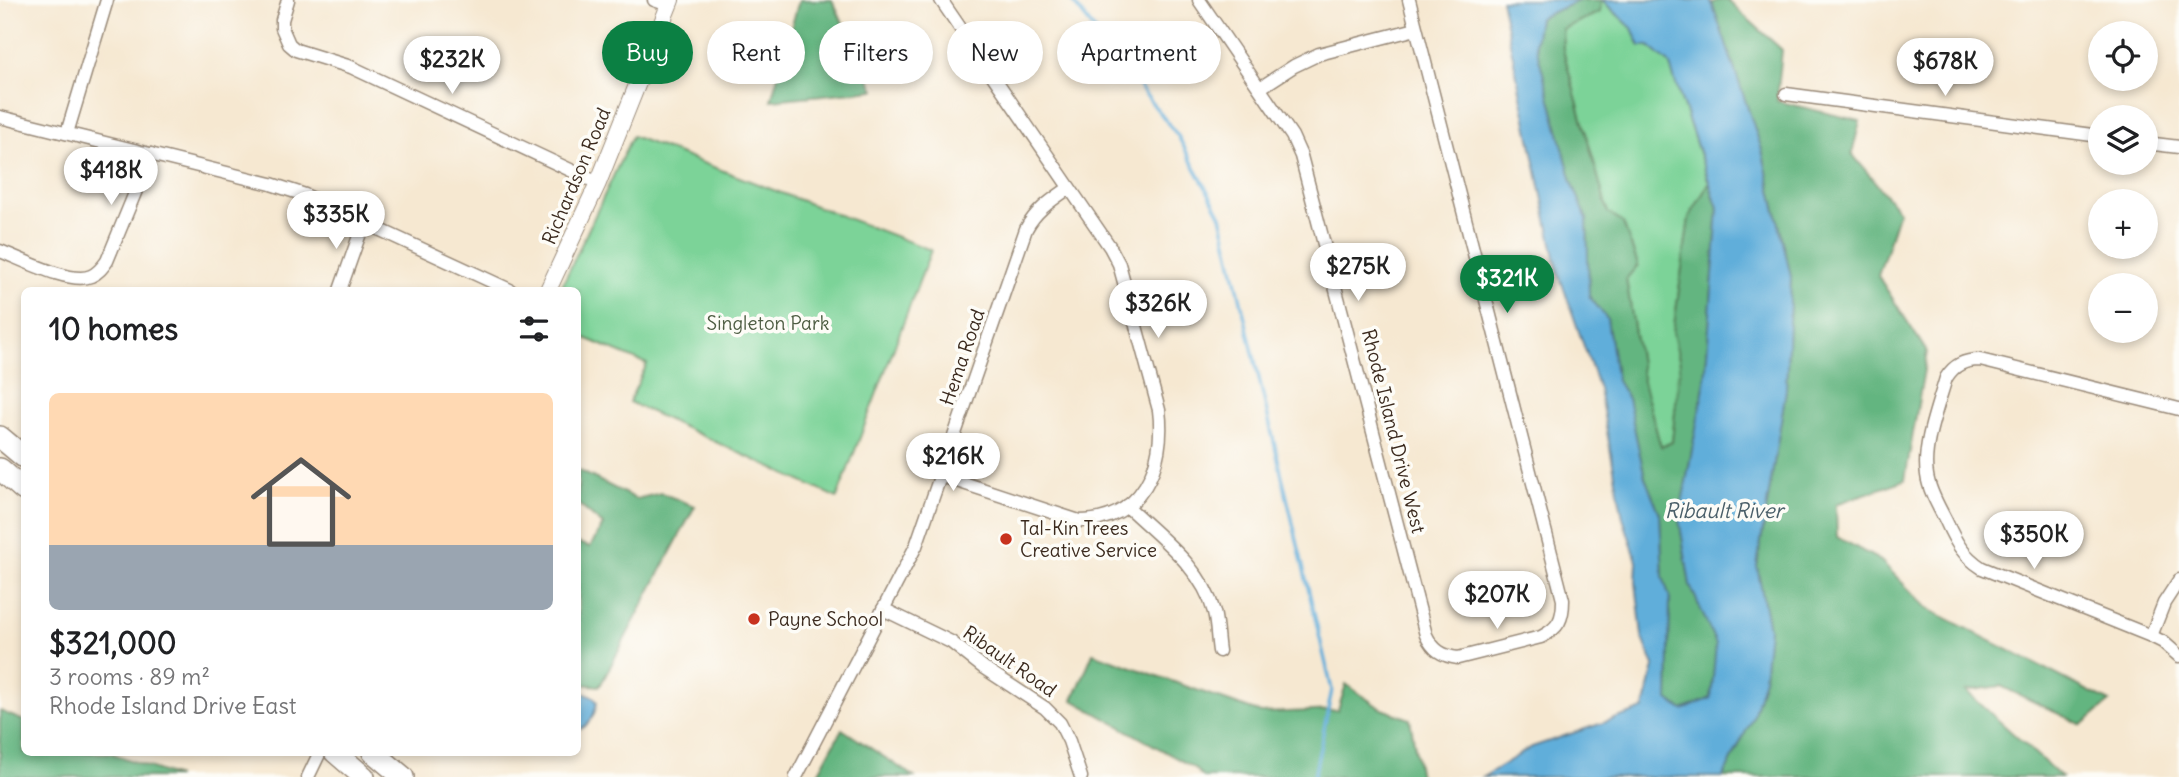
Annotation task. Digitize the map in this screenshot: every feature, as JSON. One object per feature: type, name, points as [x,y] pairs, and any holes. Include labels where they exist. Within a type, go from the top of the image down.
[{"type":"highway","points":[[0,437],[21,454]]},
{"type":"highway","points":[[0,469],[21,481]]},
{"type":"highway","points":[[340,756],[365,777]]},
{"type":"highway","points":[[378,756],[402,777]]},
{"type":"street","points":[[67,133],[107,0]]},
{"type":"street","points":[[288,0],[282,20],[284,36],[296,50],[351,67],[598,183]]},
{"type":"street","points":[[941,0],[1119,264],[1159,410],[1161,427],[1160,451],[1141,493],[1112,516],[1094,521],[1079,521],[942,476]]},
{"type":"street","name":"Rhode Island Drive West","points":[[1199,0],[1292,136],[1301,156],[1426,635],[1436,650],[1446,656],[1458,658],[1541,637],[1558,626],[1563,617],[1563,600],[1416,29]]},
{"type":"street","points":[[1259,88],[1319,54],[1416,29],[1409,0]]},
{"type":"street","name":"Richardson Road","points":[[549,287],[598,183],[665,2]]},
{"type":"street","points":[[1786,94],[2088,134]]},
{"type":"street","points":[[0,117],[151,153],[306,195],[504,287]]},
{"type":"street","points":[[2158,144],[2179,147]]},
{"type":"street","points":[[0,251],[72,278],[91,276],[107,261],[151,153]]},
{"type":"street","name":"Hema Road","points":[[796,777],[916,546],[1026,229],[1032,217],[1069,188]]},
{"type":"street","points":[[341,287],[364,222]]},
{"type":"street","points":[[2179,409],[1980,360],[1970,360],[1959,363],[1945,378],[1926,461],[1932,492],[1954,539],[1970,560],[1982,568],[2151,636],[2179,656]]},
{"type":"street","points":[[1127,506],[1187,563],[1197,576],[1214,613],[1219,651]]},
{"type":"street","points":[[2151,636],[2164,603],[2179,580]]},
{"type":"street","name":"Ribault Road","points":[[883,609],[951,642],[984,668],[1045,708],[1060,723],[1069,741],[1080,777]]},
{"type":"street","points":[[308,777],[318,756]]},
{"type":"green space","points":[[799,0],[832,0],[842,21],[819,21],[819,84],[872,84],[875,90],[771,100],[775,84],[805,84],[805,21],[793,21]]},
{"type":"green space","points":[[1580,0],[1601,0],[1600,12],[1562,29],[1563,50],[1608,213],[1623,223],[1638,265],[1626,279],[1643,382],[1661,447],[1672,442],[1680,363],[1673,333],[1689,218],[1709,183],[1718,208],[1705,381],[1679,519],[1690,585],[1717,644],[1712,698],[1683,710],[1668,701],[1670,598],[1663,577],[1660,514],[1645,478],[1628,399],[1617,381],[1607,319],[1589,296],[1587,219],[1572,182],[1535,43],[1539,18]]},
{"type":"green space","points":[[1601,0],[1632,28],[1640,46],[1649,46],[1669,63],[1709,183],[1689,218],[1673,333],[1680,363],[1672,442],[1661,447],[1643,382],[1626,279],[1638,264],[1623,223],[1608,213],[1563,50],[1562,29],[1600,12]]},
{"type":"green space","points":[[1727,0],[1782,50],[1777,101],[1860,121],[1852,154],[1899,211],[1878,276],[1927,352],[1905,480],[1836,504],[1837,537],[1881,561],[1928,609],[2110,702],[2082,725],[2001,686],[1966,691],[2061,777],[1723,777],[1753,717],[1764,678],[1769,629],[1757,566],[1786,390],[1791,277],[1762,150],[1712,3]]},
{"type":"green space","name":"Singleton Park","points":[[632,136],[931,250],[837,498],[629,402],[647,364],[581,336],[581,287],[561,287]]},
{"type":"green space","points":[[581,472],[636,499],[661,493],[695,506],[600,686],[581,684],[581,544],[590,547],[603,525],[581,507]]},
{"type":"green space","points":[[1093,653],[1261,713],[1338,710],[1346,684],[1380,708],[1410,719],[1420,777],[1203,777],[1194,768],[1073,700]]},
{"type":"green space","points":[[0,711],[21,720],[21,756],[119,756],[177,777],[0,777]]},
{"type":"green space","points":[[842,729],[914,777],[816,777]]},
{"type":"water","name":"Ribault River","points":[[1501,0],[1580,0],[1539,18],[1535,43],[1572,182],[1587,219],[1589,296],[1607,319],[1617,381],[1628,399],[1645,478],[1660,514],[1663,577],[1670,598],[1668,700],[1683,710],[1711,698],[1716,644],[1690,585],[1679,519],[1705,381],[1718,208],[1669,63],[1649,46],[1640,46],[1632,28],[1602,0],[1709,0],[1762,150],[1791,277],[1786,390],[1757,566],[1769,629],[1764,678],[1753,717],[1723,777],[1483,777],[1532,747],[1644,709],[1654,666],[1642,636],[1636,582],[1637,561],[1623,518],[1599,389],[1558,272]]},
{"type":"water","points":[[581,692],[593,697],[597,702],[586,726],[581,728]]},
{"type":"waterway","points":[[1071,0],[1178,136],[1221,216],[1332,690],[1314,777]]},
{"type":"place","name":"Tal-Kin Trees Creative Service","points":[[1006,539]]},
{"type":"place","name":"Payne School","points":[[754,619]]}]
